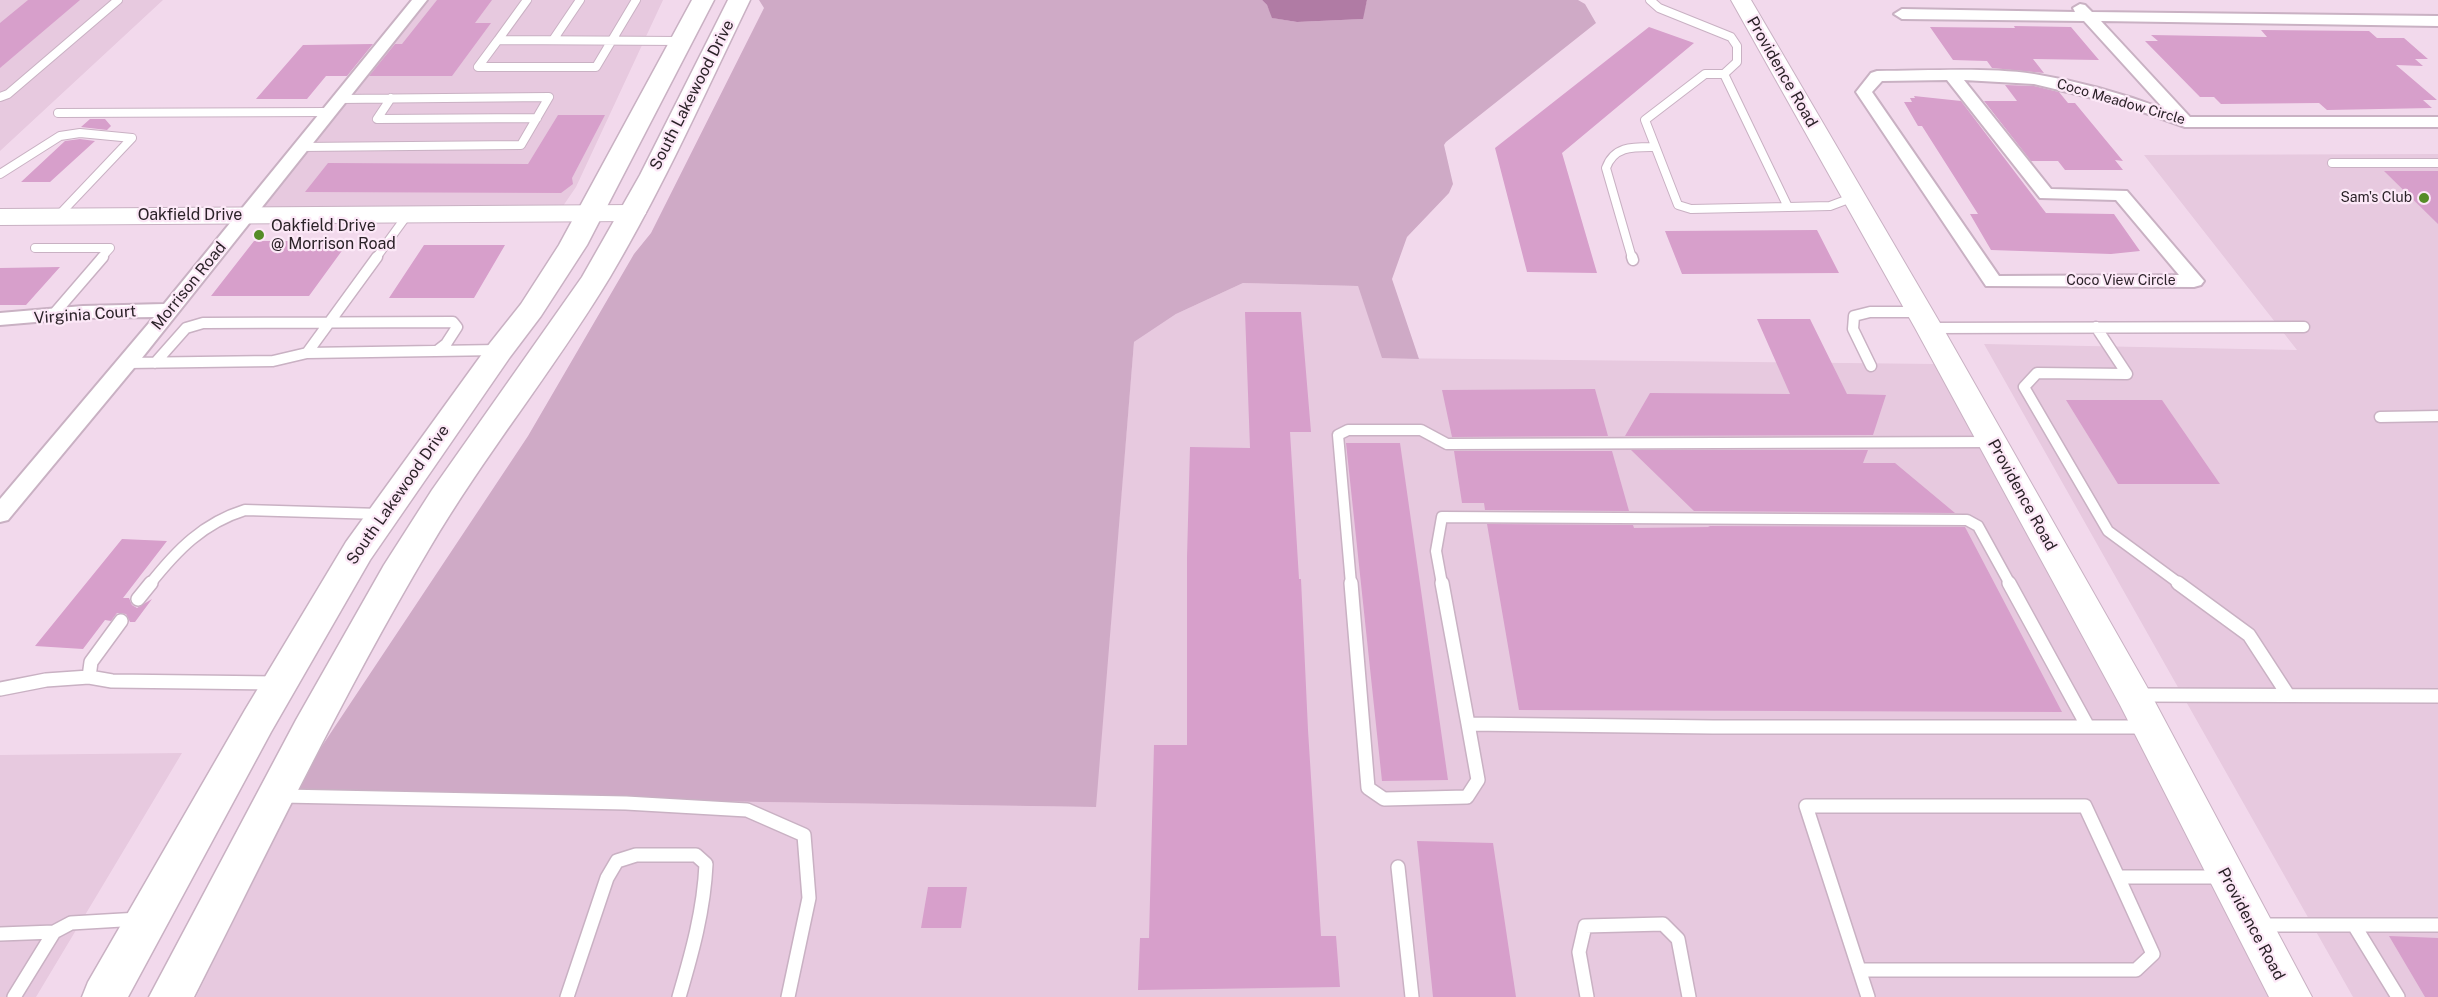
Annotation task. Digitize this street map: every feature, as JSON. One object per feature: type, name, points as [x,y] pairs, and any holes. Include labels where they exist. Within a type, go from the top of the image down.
[{"type":"main road","name":"South Lakewood Drive","points":[[104,997],[345,572],[500,350],[531,310],[591,213],[703,0]]},
{"type":"main road","name":"South Lakewood Drive","points":[[171,997],[397,573],[453,483],[571,315],[633,213],[739,0]]},
{"type":"street","name":"Morrison Road","points":[[0,514],[127,363],[420,0]]},
{"type":"street","name":"Providence Road","points":[[1741,0],[1925,320],[2133,695],[2251,925],[2291,997]]},
{"type":"street","points":[[2073,0],[2185,122]]},
{"type":"street","points":[[1902,14],[2438,21]]},
{"type":"street","name":"Coco Meadow Circle","points":[[1877,76],[1951,75],[2034,79],[2131,102],[2185,122],[2438,122]]},
{"type":"street","name":"Coco View Circle","points":[[1877,76],[1864,92],[1993,282],[2194,281],[2121,195],[2046,194],[1951,75]]},
{"type":"street","name":"Oakfield Drive","points":[[0,217],[633,213]]},
{"type":"street","name":"Virginia Court","points":[[0,319],[170,310]]},
{"type":"lane","points":[[0,97],[8,94],[118,0]]},
{"type":"lane","points":[[527,0],[478,67],[596,67],[636,0]]},
{"type":"lane","points":[[553,40],[580,0]]},
{"type":"lane","points":[[1650,0],[1659,8],[1731,37],[1737,46],[1737,62],[1724,74],[1705,74],[1644,120],[1678,205],[1691,209],[1789,208],[1830,206],[1854,197]]},
{"type":"lane","points":[[498,40],[682,41]]},
{"type":"lane","points":[[1724,74],[1789,208]]},
{"type":"lane","points":[[58,112],[335,105],[391,98],[549,97],[521,145],[301,147]]},
{"type":"lane","points":[[391,98],[377,119],[537,118]]},
{"type":"lane","points":[[0,174],[14,168],[52,139],[65,135],[132,138],[58,216]]},
{"type":"lane","points":[[1633,260],[1606,168],[1608,160],[1623,148],[1654,147]]},
{"type":"lane","points":[[2332,163],[2438,163]]},
{"type":"lane","points":[[307,353],[408,214]]},
{"type":"lane","points":[[35,248],[110,248],[53,315]]},
{"type":"lane","points":[[1871,366],[1854,328],[1854,316],[1870,312],[1925,320],[2096,327],[2304,327]]},
{"type":"lane","points":[[155,363],[186,328],[193,324],[453,322],[457,327],[454,334],[437,351]]},
{"type":"lane","points":[[2096,327],[2127,374],[2037,373],[2024,387],[2108,531],[2249,634],[2288,695]]},
{"type":"lane","points":[[127,363],[273,361],[307,353],[500,350]]},
{"type":"lane","points":[[2380,417],[2438,416]]},
{"type":"lane","points":[[1993,442],[1447,444],[1420,430],[1348,430],[1338,435],[1368,788],[1384,799],[1467,797],[1478,780],[1436,551],[1442,517],[1967,520],[1978,526],[2088,727]]},
{"type":"lane","points":[[138,599],[173,555],[207,523],[225,514],[244,510],[384,514]]},
{"type":"lane","points":[[89,677],[91,662],[121,621]]},
{"type":"lane","points":[[0,688],[46,680],[89,677],[112,681],[280,683]]},
{"type":"lane","points":[[2133,695],[2438,696]]},
{"type":"lane","points":[[1468,724],[1713,727],[2150,727]]},
{"type":"lane","points":[[277,795],[626,803],[747,810],[804,835],[809,898],[788,997]]},
{"type":"lane","points":[[1859,970],[2136,970],[2153,954],[2085,806],[1806,806],[1859,970],[1868,997]]},
{"type":"lane","points":[[567,997],[608,878],[617,861],[636,855],[696,855],[706,864],[706,886],[700,924],[679,997]]},
{"type":"lane","points":[[1398,867],[1412,997]]},
{"type":"lane","points":[[2118,877],[2226,877]]},
{"type":"lane","points":[[0,934],[54,932],[71,923],[148,918]]},
{"type":"lane","points":[[1587,997],[1579,952],[1585,926],[1663,924],[1678,939],[1689,997]]},
{"type":"lane","points":[[2251,925],[2438,925]]},
{"type":"lane","points":[[2355,925],[2398,997]]},
{"type":"lane","points":[[14,997],[54,932]]},
{"type":"shaded area","points":[[0,0],[163,0],[0,151]]},
{"type":"shaded area","points":[[429,0],[663,0],[576,187],[563,206],[263,208]]},
{"type":"shaded area","points":[[759,0],[1262,0],[1273,18],[1297,22],[1362,19],[1367,0],[1578,0],[1585,4],[1596,23],[1444,145],[1453,184],[1449,193],[1407,237],[1392,279],[1419,359],[1382,358],[1358,286],[1243,283],[1176,314],[1134,342],[1096,807],[296,795],[314,758],[528,436],[634,254],[651,233],[764,8]]},
{"type":"shaded area","points":[[1262,0],[1367,0],[1363,19],[1297,22],[1272,18],[1267,5]]},
{"type":"shaded area","points":[[2438,154],[2438,997],[2353,997],[1984,344],[2297,350],[2144,155]]},
{"type":"shaded area","points":[[1243,283],[1358,286],[1383,358],[1937,364],[2118,695],[2272,997],[196,997],[296,795],[1095,807],[1134,342],[1176,314]]},
{"type":"shaded area","points":[[182,753],[36,997],[0,997],[0,755]]},
{"type":"building","points":[[28,0],[80,0],[0,68],[0,23]]},
{"type":"building","points":[[437,0],[492,0],[475,23],[491,23],[452,76],[369,76],[395,44],[402,44]]},
{"type":"building","points":[[2014,26],[2071,27],[2099,60],[2033,59],[2044,73],[1992,68],[1987,61],[1953,60],[1930,27],[2015,28]]},
{"type":"building","points":[[1649,27],[1694,43],[1562,153],[1597,273],[1527,272],[1495,148]]},
{"type":"building","points":[[2261,30],[2369,31],[2377,38],[2404,38],[2428,59],[2415,59],[2423,66],[2396,65],[2437,100],[2423,100],[2432,108],[2327,110],[2319,103],[2221,104],[2214,97],[2200,97],[2145,41],[2158,41],[2151,35],[2267,37]]},
{"type":"building","points":[[373,44],[347,76],[326,76],[307,99],[256,99],[303,45]]},
{"type":"building","points":[[2005,85],[2034,86],[2059,92],[2068,103],[2075,103],[2123,161],[2115,160],[2123,170],[2065,170],[2058,161],[2031,161],[1984,101],[2017,101]]},
{"type":"building","points":[[1914,96],[1961,101],[2046,213],[2114,214],[2140,251],[2111,254],[1991,250],[1970,214],[1978,214],[1904,102],[1912,102],[1910,98],[1915,98]]},
{"type":"building","points":[[558,115],[605,115],[572,178],[573,184],[561,193],[305,192],[328,163],[528,164]]},
{"type":"building","points":[[90,119],[105,119],[111,126],[107,130],[81,127]]},
{"type":"building","points":[[80,139],[95,141],[50,182],[21,182],[65,141]]},
{"type":"building","name":"Sam's Club","points":[[2384,171],[2438,171],[2438,224]]},
{"type":"building","points":[[1817,230],[1839,273],[1682,274],[1665,231]]},
{"type":"building","points":[[254,241],[349,241],[309,296],[211,296]]},
{"type":"building","points":[[424,245],[505,245],[474,298],[389,298]]},
{"type":"building","points":[[60,267],[26,305],[0,305],[0,268]]},
{"type":"building","points":[[1245,312],[1301,312],[1311,432],[1290,432],[1299,579],[1301,579],[1321,936],[1336,936],[1340,987],[1138,990],[1140,938],[1149,938],[1154,745],[1187,745],[1187,557],[1190,447],[1250,448]]},
{"type":"building","points":[[1757,319],[1810,319],[1847,394],[1886,395],[1873,435],[1625,436],[1650,393],[1790,394]]},
{"type":"building","points":[[1595,389],[1608,436],[1452,437],[1442,390]]},
{"type":"building","points":[[2066,400],[2162,400],[2220,484],[2118,484]]},
{"type":"building","points":[[1346,443],[1400,443],[1448,780],[1382,781]]},
{"type":"building","points":[[1631,450],[1868,450],[1863,463],[1895,463],[1955,513],[1694,511]]},
{"type":"building","points":[[1454,451],[1612,451],[1629,511],[1485,510],[1484,503],[1462,503]]},
{"type":"building","points":[[1487,524],[1633,525],[1634,528],[1965,527],[2062,712],[1519,710]]},
{"type":"building","points":[[122,539],[167,541],[123,598],[129,598],[132,605],[137,608],[152,599],[135,622],[130,622],[126,614],[117,613],[111,621],[105,620],[83,649],[35,646]]},
{"type":"building","points":[[1417,841],[1493,843],[1516,997],[1433,997]]},
{"type":"building","points":[[928,887],[967,887],[961,928],[921,928]]},
{"type":"building","points":[[2389,936],[2438,938],[2438,997],[2425,997]]},
{"type":"place","name":"Sam's Club","points":[[2424,198]]},
{"type":"place","name":"Oakfield Drive @ Morrison Road","points":[[259,235]]}]
